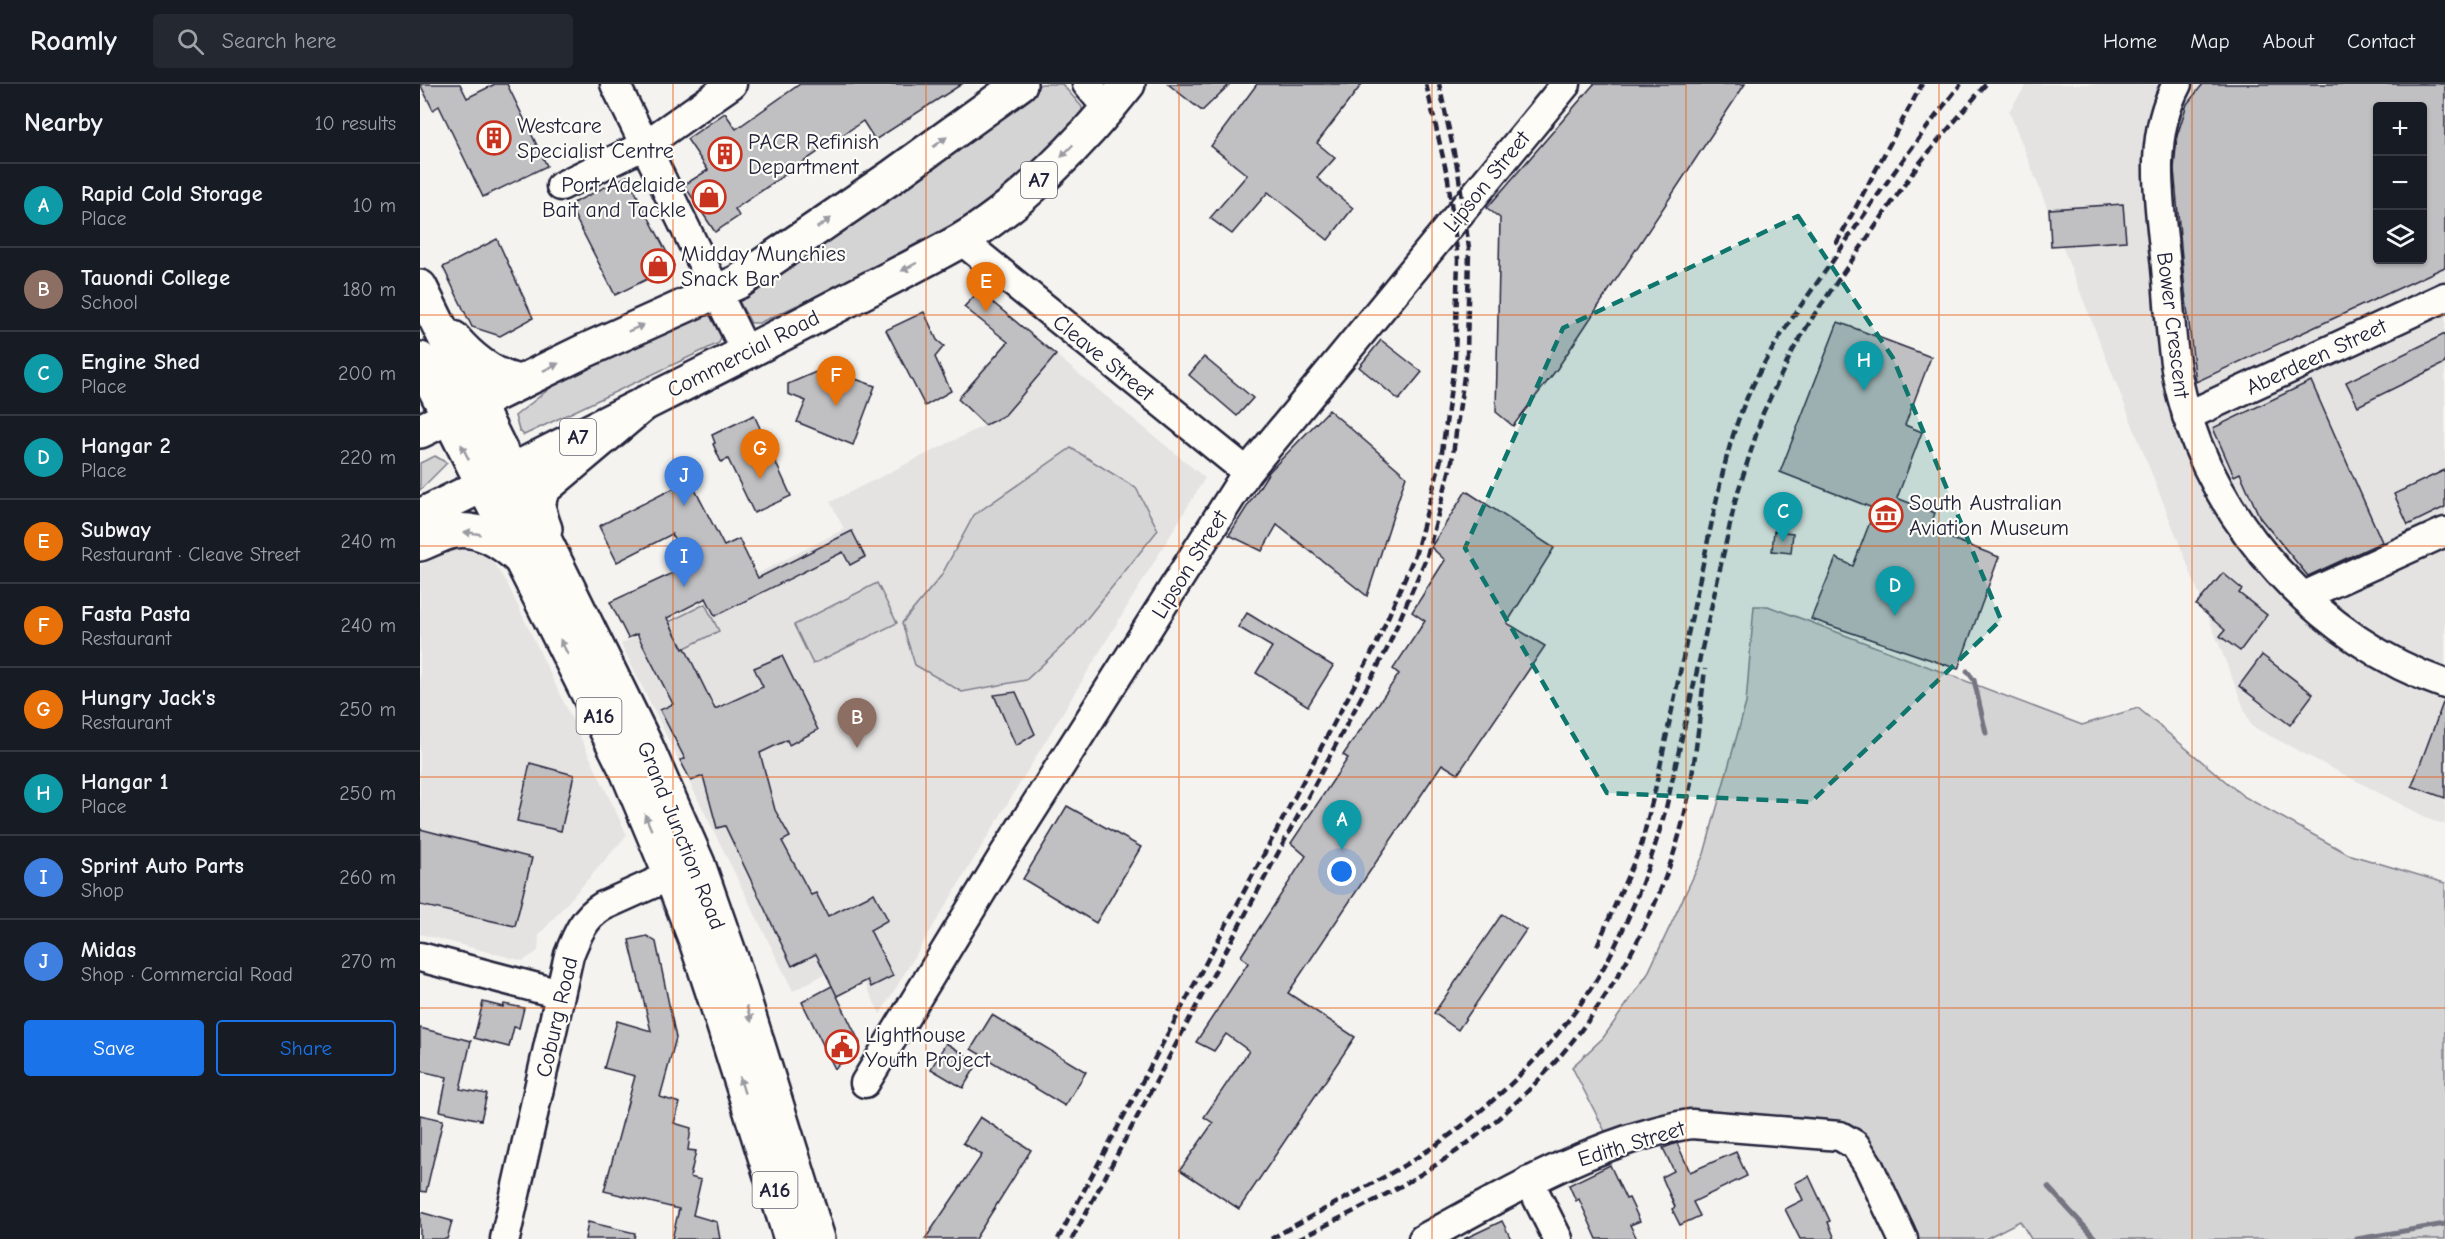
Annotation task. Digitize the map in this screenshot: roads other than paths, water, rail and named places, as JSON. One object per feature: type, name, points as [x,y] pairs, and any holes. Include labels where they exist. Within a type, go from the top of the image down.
[{"type":"main road","points":[[434,424],[738,282],[893,176],[1020,84]]},
{"type":"main road","name":"Commercial Road","points":[[512,471],[961,240],[1012,203],[1042,177],[1108,109],[1128,84]]},
{"type":"main road","points":[[423,294],[463,350],[489,370],[520,382]]},
{"type":"main road","name":"Grand Junction Road","points":[[423,294],[553,553],[646,746],[685,870],[717,1003],[790,1239]]},
{"type":"main road","name":"Grand Junction Road","points":[[420,359],[434,424],[482,486],[627,771],[685,870],[732,958],[819,1239]]},
{"type":"main road","points":[[553,553],[538,510],[538,500],[543,489],[645,403]]},
{"type":"main road","name":"A7","points":[[420,516],[512,471]]},
{"type":"main road","points":[[420,544],[454,531],[475,532],[490,536],[504,544],[519,558]]},
{"type":"street","points":[[615,84],[746,352]]},
{"type":"street","points":[[561,186],[645,145],[732,84]]},
{"type":"street","points":[[1087,84],[1108,109]]},
{"type":"street","name":"Lipson Street","points":[[866,1083],[1005,853],[1247,472],[1566,84]]},
{"type":"street","name":"Bower Crescent","points":[[2173,94],[2160,134],[2158,183],[2178,378],[2187,416],[2212,474],[2240,524],[2266,557],[2304,596],[2376,652],[2410,671],[2445,684]]},
{"type":"street","name":"Cleave Street","points":[[961,240],[1247,472]]},
{"type":"street","name":"Aberdeen Street","points":[[2187,416],[2445,297]]},
{"type":"street","points":[[2304,596],[2445,532]]},
{"type":"street","name":"Coburg Road","points":[[505,1239],[569,955],[580,928],[594,911],[685,870]]},
{"type":"street","points":[[420,957],[560,994]]},
{"type":"street","name":"Edith Street","points":[[1423,1239],[1529,1181],[1597,1150],[1672,1126],[1692,1124],[1840,1136],[1855,1145],[1868,1165],[1903,1239]]},
{"type":"street","points":[[1529,1181],[1558,1239]]},
{"type":"waterway","points":[[1967,671],[1974,680],[1986,733]]},
{"type":"waterway","points":[[2048,1187],[2096,1239]]},
{"type":"waterway","points":[[2357,1239],[2445,1224]]},
{"type":"railway","points":[[1058,1239],[1377,643],[1416,552],[1441,459],[1455,359],[1458,259],[1448,179],[1426,84]]},
{"type":"railway","points":[[1072,1239],[1387,649],[1427,556],[1452,461],[1467,355],[1469,248],[1458,171],[1439,84]]},
{"type":"railway","points":[[1836,244],[1922,84]]},
{"type":"railway","points":[[1597,946],[1641,846],[1722,476],[1730,444],[1746,399],[1770,353],[1790,322],[1927,127],[1961,84]]},
{"type":"railway","points":[[1271,1239],[1391,1173],[1455,1131],[1505,1090],[1528,1067],[1571,1017],[1589,991],[1624,928],[1660,829],[1736,498],[1763,413],[1792,352],[1814,315],[1918,165],[1986,84]]},
{"type":"railway","points":[[1298,1239],[1407,1182],[1442,1161],[1485,1130],[1524,1095],[1560,1056],[1593,1014],[1622,968],[1647,921],[1667,872],[1683,821],[1691,784],[1705,669]]},
{"type":"place","name":"Westcare Specialist Centre","points":[[494,138]]},
{"type":"place","name":"PACR Refinish Department","points":[[725,154]]},
{"type":"place","name":"Port Adelaide Bait and Tackle","points":[[709,197]]},
{"type":"place","name":"Midday Munchies Snack Bar","points":[[658,266]]},
{"type":"place","name":"Subway","points":[[986,312]]},
{"type":"place","name":"Hangar 1","points":[[1864,391]]},
{"type":"place","name":"Fasta Pasta","points":[[836,406]]},
{"type":"place","name":"Hungry Jack's","points":[[760,479]]},
{"type":"place","name":"Midas","points":[[684,506]]},
{"type":"place","name":"South Australian Aviation Museum","points":[[1886,515]]},
{"type":"place","name":"Engine Shed","points":[[1783,542]]},
{"type":"place","name":"Sprint Auto Parts","points":[[684,587]]},
{"type":"place","name":"Hangar 2","points":[[1895,616]]},
{"type":"place","name":"Tauondi College","points":[[857,748]]},
{"type":"place","name":"Rapid Cold Storage","points":[[1342,850]]},
{"type":"place","name":"Lighthouse Youth Project","points":[[842,1047]]}]
